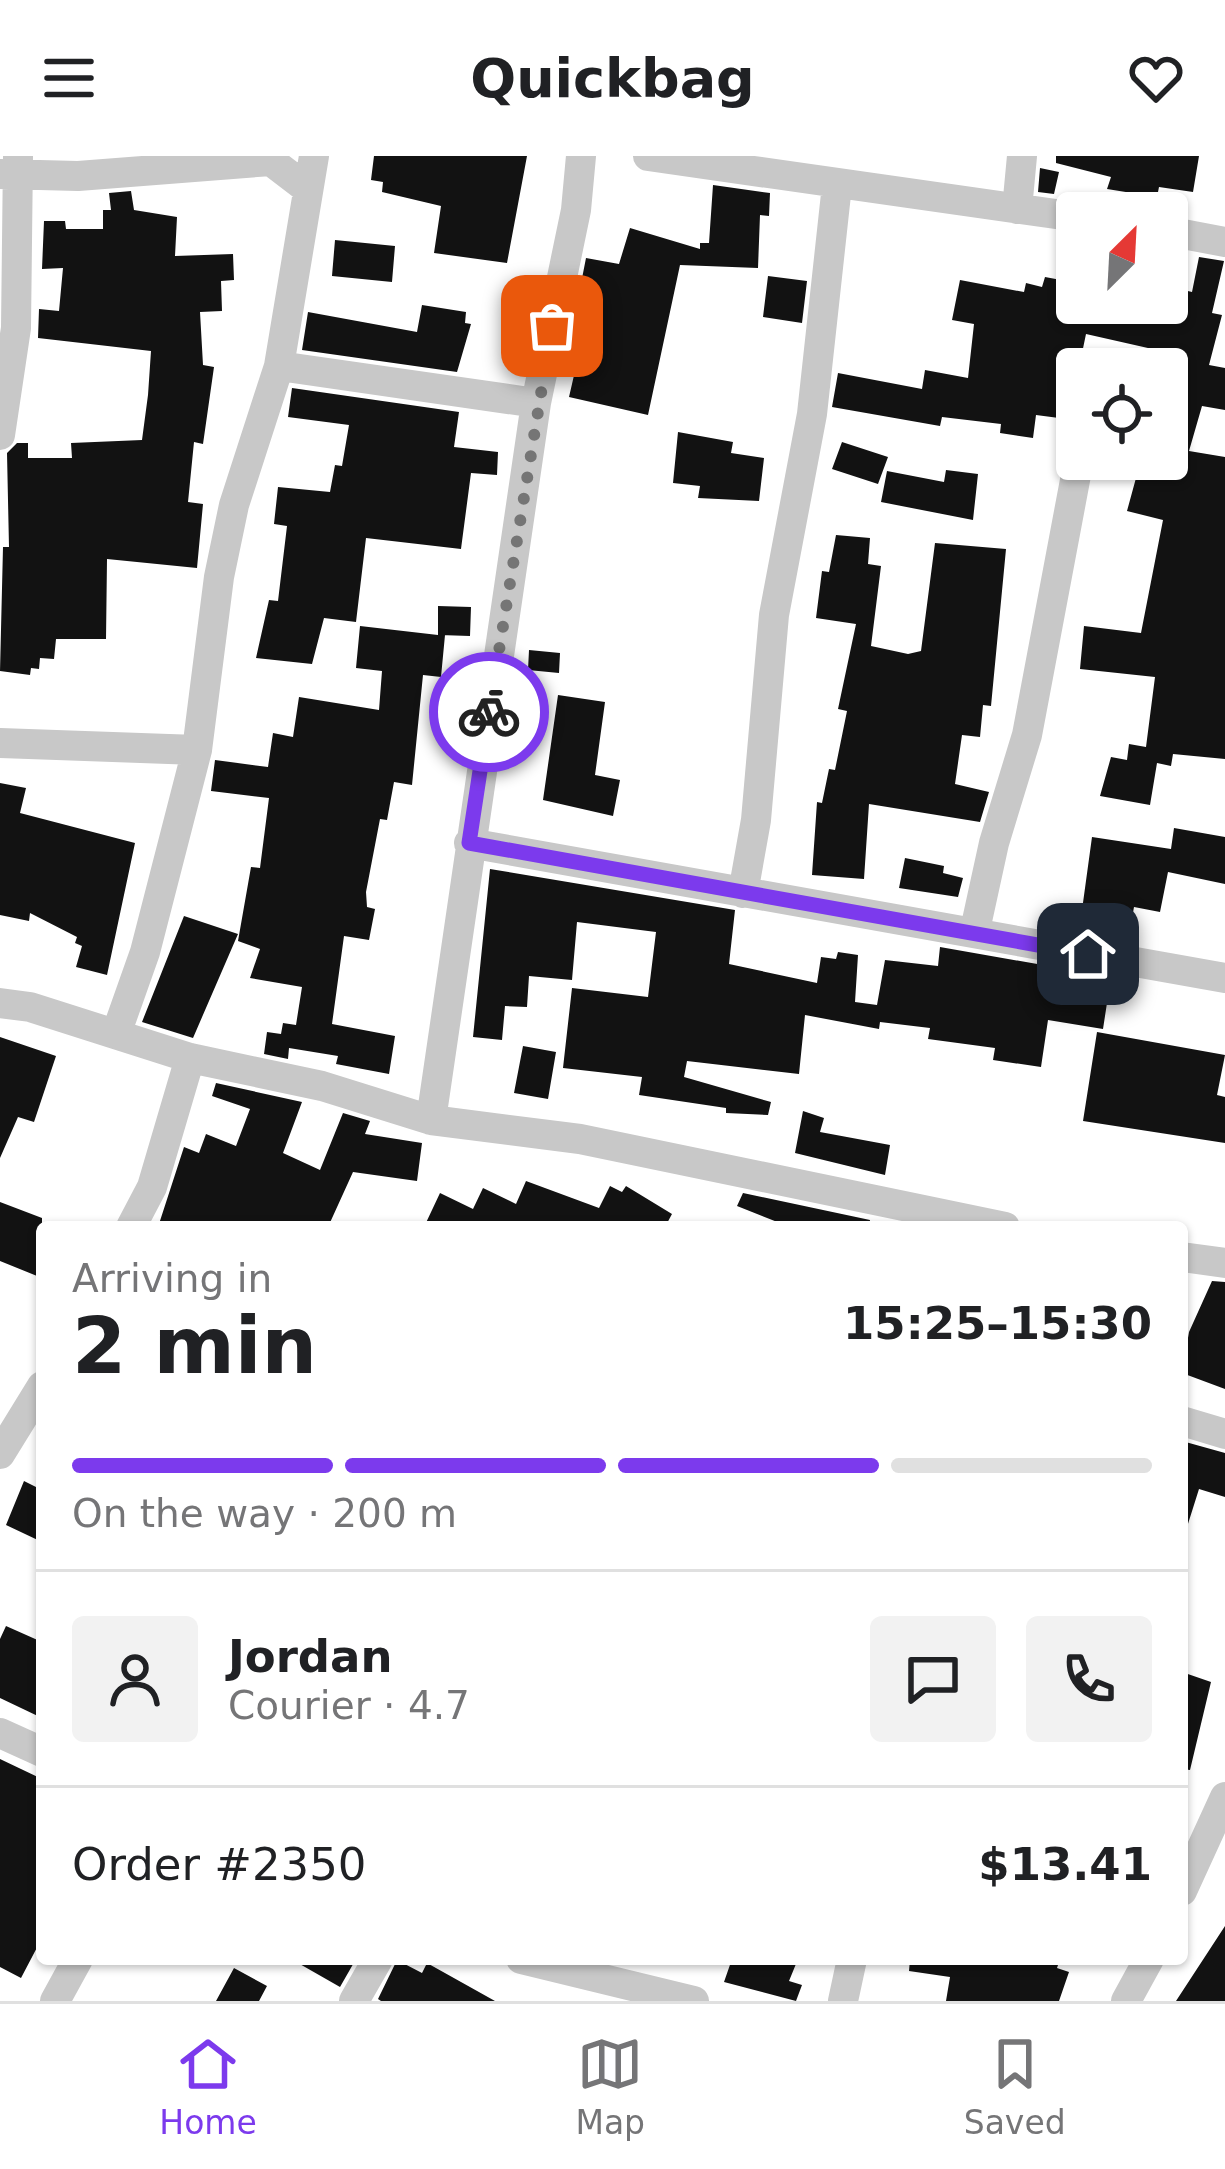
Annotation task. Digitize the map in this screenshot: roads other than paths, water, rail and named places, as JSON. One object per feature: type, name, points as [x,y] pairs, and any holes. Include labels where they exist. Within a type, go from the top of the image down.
[{"type":"street","points":[[116,1034],[150,932],[197,750],[234,505],[279,366],[305,187],[314,156]]},
{"type":"street","points":[[431,1120],[536,403],[576,211],[580,156]]},
{"type":"street","points":[[647,156],[1056,214]]},
{"type":"street","points":[[1017,209],[1022,156]]},
{"type":"street","points":[[0,436],[16,328],[12,168],[271,161],[305,187]]},
{"type":"street","points":[[742,893],[756,820],[774,615],[812,414],[838,185]]},
{"type":"street","points":[[1188,235],[1225,242]]},
{"type":"street","points":[[279,366],[536,403]]},
{"type":"street","points":[[975,930],[994,843],[1027,735],[1075,480]]},
{"type":"street","points":[[0,743],[197,750]]},
{"type":"street","points":[[469,843],[1225,978]]},
{"type":"street","points":[[0,1003],[190,1058],[322,1086],[431,1120],[580,1139],[969,1221]]},
{"type":"street","points":[[134,1221],[152,1187],[190,1058]]},
{"type":"street","points":[[1188,1258],[1225,1263]]},
{"type":"street","points":[[0,1454],[36,1396]]},
{"type":"street","points":[[1188,1423],[1225,1434]]},
{"type":"street","points":[[0,1733],[36,1748]]},
{"type":"street","points":[[1188,1877],[1225,1797]]},
{"type":"street","points":[[55,2001],[75,1965]]},
{"type":"street","points":[[355,2001],[375,1965]]},
{"type":"street","points":[[538,1965],[635,1981],[694,2001]]},
{"type":"street","points":[[843,2001],[851,1965]]},
{"type":"street","points":[[1126,2001],[1146,1965]]}]
